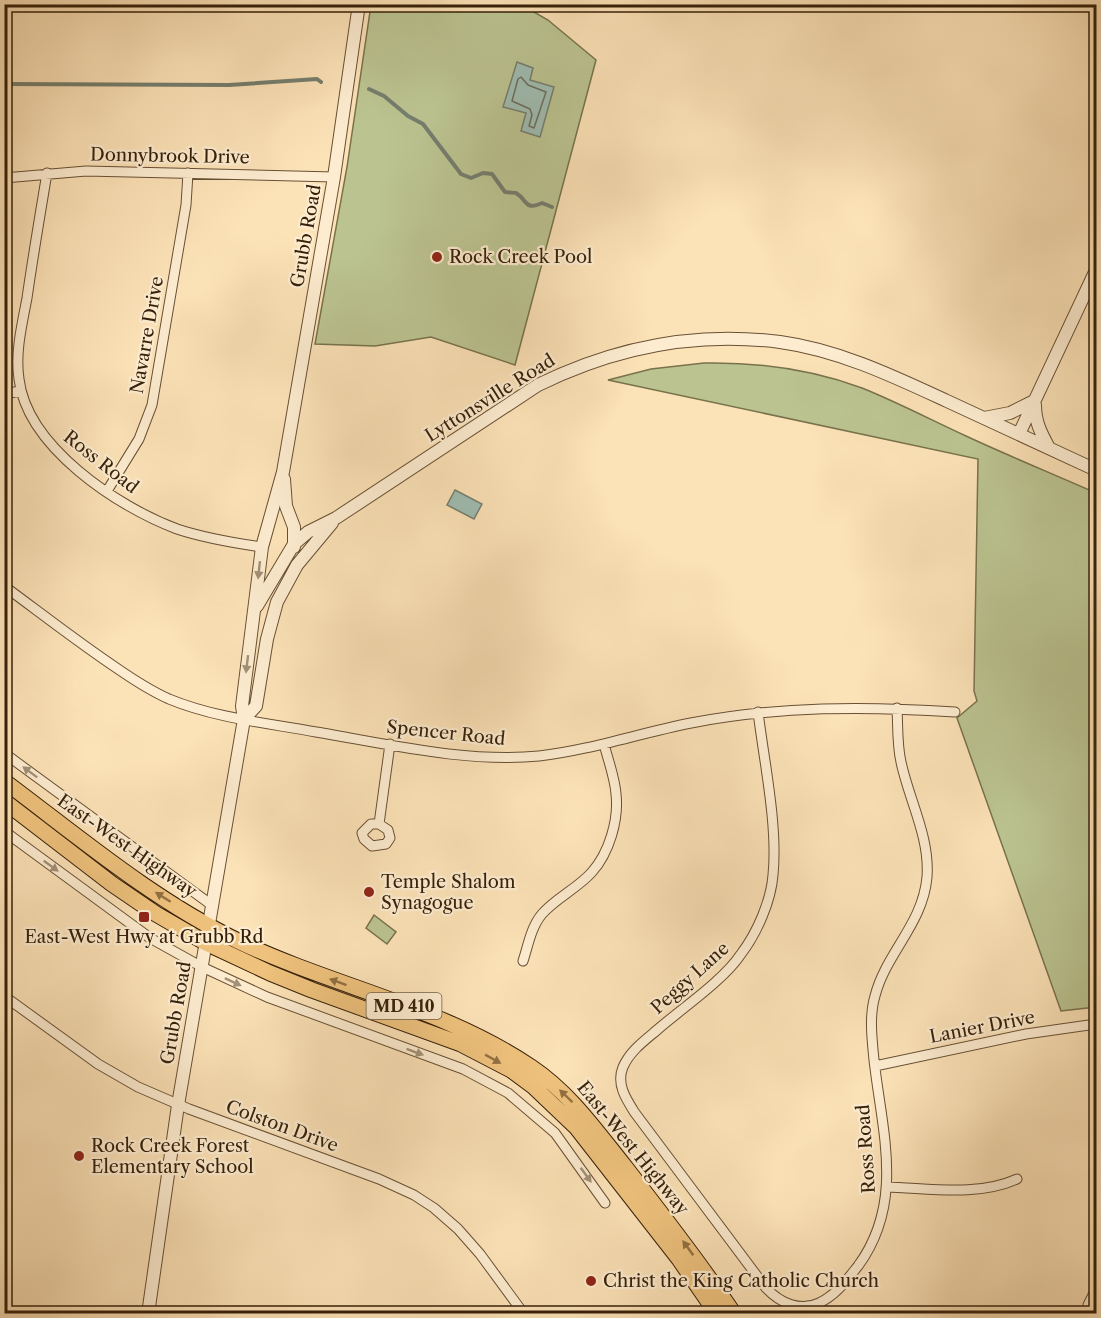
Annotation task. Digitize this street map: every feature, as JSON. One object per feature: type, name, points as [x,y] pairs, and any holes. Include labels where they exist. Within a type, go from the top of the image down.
[{"type":"main road","name":"East-West Highway","points":[[4,781],[140,883],[239,942],[320,975],[453,1024],[487,1040],[533,1068],[568,1096],[679,1236],[734,1314]]},
{"type":"main road","name":"East-West Highway","points":[[4,801],[112,884],[156,914],[206,943],[260,969],[312,990],[452,1040],[489,1057],[534,1087],[559,1109],[586,1141],[680,1259],[717,1314]]},
{"type":"street","points":[[4,4],[9,4]]},
{"type":"street","name":"Grubb Road","points":[[148,1314],[178,1105],[244,720],[242,706],[262,547],[283,472],[334,177],[359,4]]},
{"type":"street","name":"Donnybrook Drive","points":[[4,178],[86,171],[334,177]]},
{"type":"street","name":"Ross Road","points":[[47,173],[17,358],[20,391],[38,428],[68,462],[143,514],[177,528],[216,539],[262,547]]},
{"type":"street","name":"Navarre Drive","points":[[107,491],[139,439],[152,405],[186,205],[188,173]]},
{"type":"street","points":[[1019,434],[1096,270]]},
{"type":"street","name":"Lyttonsville Road","points":[[255,609],[294,544],[308,532],[336,518],[537,385],[568,370],[632,348],[698,339],[742,339],[782,342],[819,351],[883,372],[1096,470]]},
{"type":"street","points":[[4,394],[20,391]]},
{"type":"street","points":[[984,418],[1021,409],[1035,401]]},
{"type":"street","points":[[1035,401],[1035,416],[1049,448]]},
{"type":"street","name":"Grubb Road","points":[[244,720],[256,706],[267,639],[277,602],[297,565],[294,527],[285,506],[283,472]]},
{"type":"street","name":"Lyttonsville Road","points":[[297,565],[336,518]]},
{"type":"street","name":"Spencer Road","points":[[4,586],[101,658],[148,689],[195,708],[244,720],[473,756],[541,755],[604,744],[689,723],[758,712],[897,708],[955,712]]},
{"type":"street","name":"Ross Road","points":[[635,1113],[774,1296],[796,1307],[813,1306],[828,1299],[840,1289],[864,1257],[882,1220],[886,1187],[885,1143],[871,1034],[874,997],[886,968],[917,916],[923,901],[927,875],[924,843],[901,762],[897,708]]},
{"type":"street","name":"Peggy Lane","points":[[635,1113],[624,1096],[621,1085],[623,1067],[636,1048],[740,957],[753,938],[762,916],[774,876],[773,830],[758,712]]},
{"type":"street","points":[[379,824],[390,744]]},
{"type":"street","points":[[523,961],[532,931],[542,914],[591,873],[608,845],[616,814],[616,794],[604,744]]},
{"type":"street","name":"East-West Highway","points":[[4,753],[213,906]]},
{"type":"street","points":[[4,831],[150,938],[202,967],[267,997],[472,1074],[508,1093],[555,1132],[605,1203]]},
{"type":"street","name":"Colston Drive","points":[[4,996],[98,1064],[138,1087],[178,1105],[379,1179],[414,1195],[434,1208],[458,1229],[480,1254],[524,1314]]},
{"type":"street","name":"Lanier Drive","points":[[875,1066],[1026,1034],[1096,1024]]},
{"type":"street","name":"East-West Highway","points":[[571,1154],[586,1141]]},
{"type":"street","points":[[886,1187],[980,1190],[1002,1186],[1017,1179]]},
{"type":"street","points":[[1087,1314],[1088,1305],[1096,1289]]},
{"type":"street","points":[[1019,1314],[1066,1314]]},
{"type":"green space","name":"Rock Creek Pool","points":[[371,5],[522,5],[548,20],[596,60],[515,365],[431,337],[375,346],[315,344],[347,167]]},
{"type":"green space","points":[[704,363],[784,368],[843,381],[1096,493],[1096,1007],[1061,1011],[957,718],[977,701],[974,691],[978,459],[608,380],[651,369]]},
{"type":"green space","points":[[374,915],[396,932],[387,944],[366,928]]},
{"type":"water","points":[[517,62],[533,68],[530,80],[554,87],[540,137],[521,131],[526,113],[503,107]]},
{"type":"water","points":[[455,490],[482,504],[474,519],[447,505]]},
{"type":"waterway","points":[[4,84],[229,85],[317,79],[321,82]]},
{"type":"waterway","points":[[369,89],[384,96],[408,116],[423,124],[461,174],[471,178],[483,173],[492,174],[505,192],[516,193],[532,206],[542,203],[552,207]]},
{"type":"place","name":"Rock Creek Pool","points":[[437,257]]},
{"type":"place","name":"Temple Shalom Synagogue","points":[[369,892]]},
{"type":"place","name":"East-West Hwy at Grubb Rd","points":[[144,917]]},
{"type":"place","name":"Rock Creek Forest Elementary School","points":[[79,1156]]},
{"type":"place","name":"Christ the King Catholic Church","points":[[591,1281]]}]
